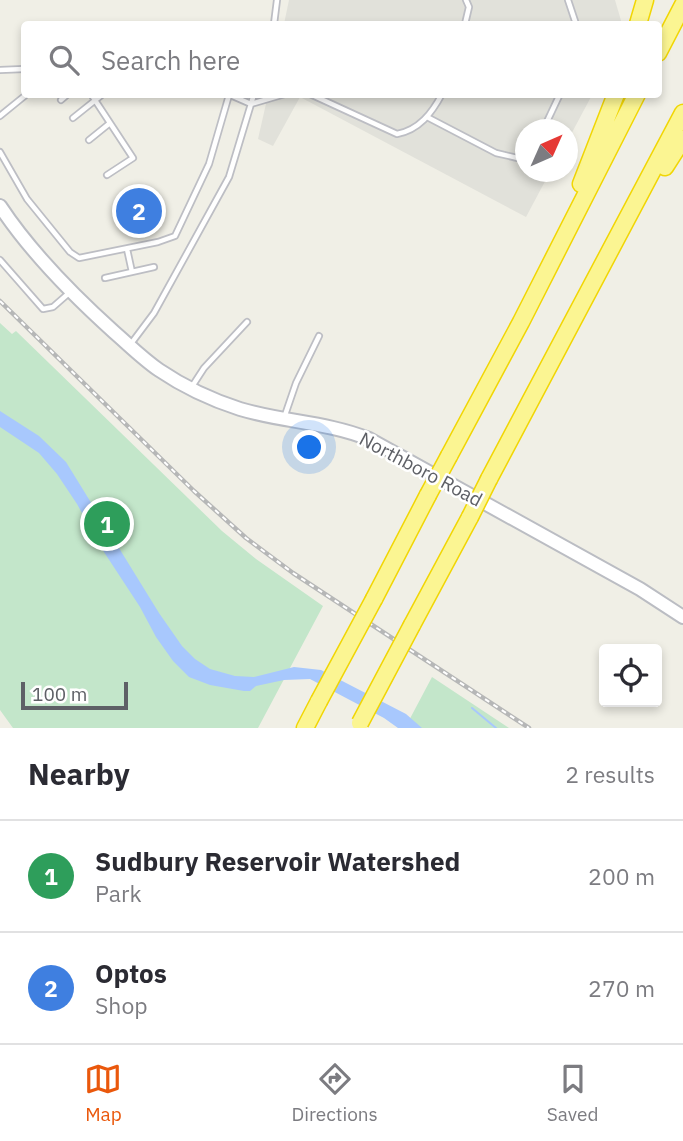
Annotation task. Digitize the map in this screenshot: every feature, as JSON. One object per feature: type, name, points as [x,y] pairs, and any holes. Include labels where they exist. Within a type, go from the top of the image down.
[{"type":"highway","points":[[639,21],[645,0]]},
{"type":"highway","points":[[662,47],[683,5]]},
{"type":"highway","points":[[521,322],[586,173],[614,98]]},
{"type":"highway","points":[[305,728],[521,322],[635,98]]},
{"type":"highway","points":[[359,726],[683,113]]},
{"type":"highway","points":[[593,282],[683,139]]},
{"type":"main road","name":"Northboro Road","points":[[0,206],[71,291],[159,370],[191,389],[237,408],[342,429],[379,444],[640,589],[683,617]]},
{"type":"lane","points":[[274,21],[277,0]]},
{"type":"lane","points":[[466,0],[469,7],[467,21]]},
{"type":"lane","points":[[568,0],[575,21]]},
{"type":"lane","points":[[0,69],[21,69]]},
{"type":"lane","points":[[0,116],[22,98]]},
{"type":"lane","points":[[73,118],[98,98]]},
{"type":"lane","points":[[0,152],[27,199],[70,252],[79,258],[158,242],[175,236],[209,164],[228,98]]},
{"type":"lane","points":[[236,98],[251,104],[271,98]]},
{"type":"lane","points":[[130,346],[154,313],[229,177],[253,98]]},
{"type":"lane","points":[[319,98],[397,134],[407,132],[427,117],[439,98]]},
{"type":"lane","points":[[548,119],[558,98]]},
{"type":"lane","points":[[95,100],[133,158],[107,175]]},
{"type":"lane","points":[[427,117],[496,153],[515,157]]},
{"type":"lane","points":[[89,139],[110,122]]},
{"type":"lane","points":[[127,248],[132,272]]},
{"type":"lane","points":[[0,260],[43,309],[53,307],[71,291]]},
{"type":"lane","points":[[105,278],[154,267]]},
{"type":"lane","points":[[191,389],[213,357],[247,322]]},
{"type":"lane","points":[[284,418],[296,383],[319,336]]},
{"type":"shaded area","points":[[289,0],[615,0],[621,21],[285,21]]},
{"type":"shaded area","points":[[267,98],[299,98],[273,146],[258,139]]},
{"type":"shaded area","points":[[302,98],[590,98],[578,121],[578,119],[515,119],[515,182],[545,182],[526,217]]},
{"type":"green space","points":[[0,323],[12,334],[16,331],[222,531],[256,559],[323,606],[258,728],[13,728],[0,710]]},
{"type":"green space","points":[[432,677],[509,728],[405,728]]},
{"type":"water","points":[[0,411],[39,436],[66,462],[159,613],[182,646],[195,659],[210,669],[235,676],[254,677],[294,667],[321,670],[406,714],[422,728],[398,728],[310,679],[284,680],[244,691],[210,685],[189,677],[173,661],[156,637],[57,474],[39,453],[0,427]]},
{"type":"waterway","points":[[472,708],[496,728]]},
{"type":"railway","points":[[0,301],[194,491],[246,538],[293,573],[529,728]]},
{"type":"place","name":"Optos","points":[[139,211]]},
{"type":"place","name":"Sudbury Reservoir Watershed","points":[[107,524]]}]
